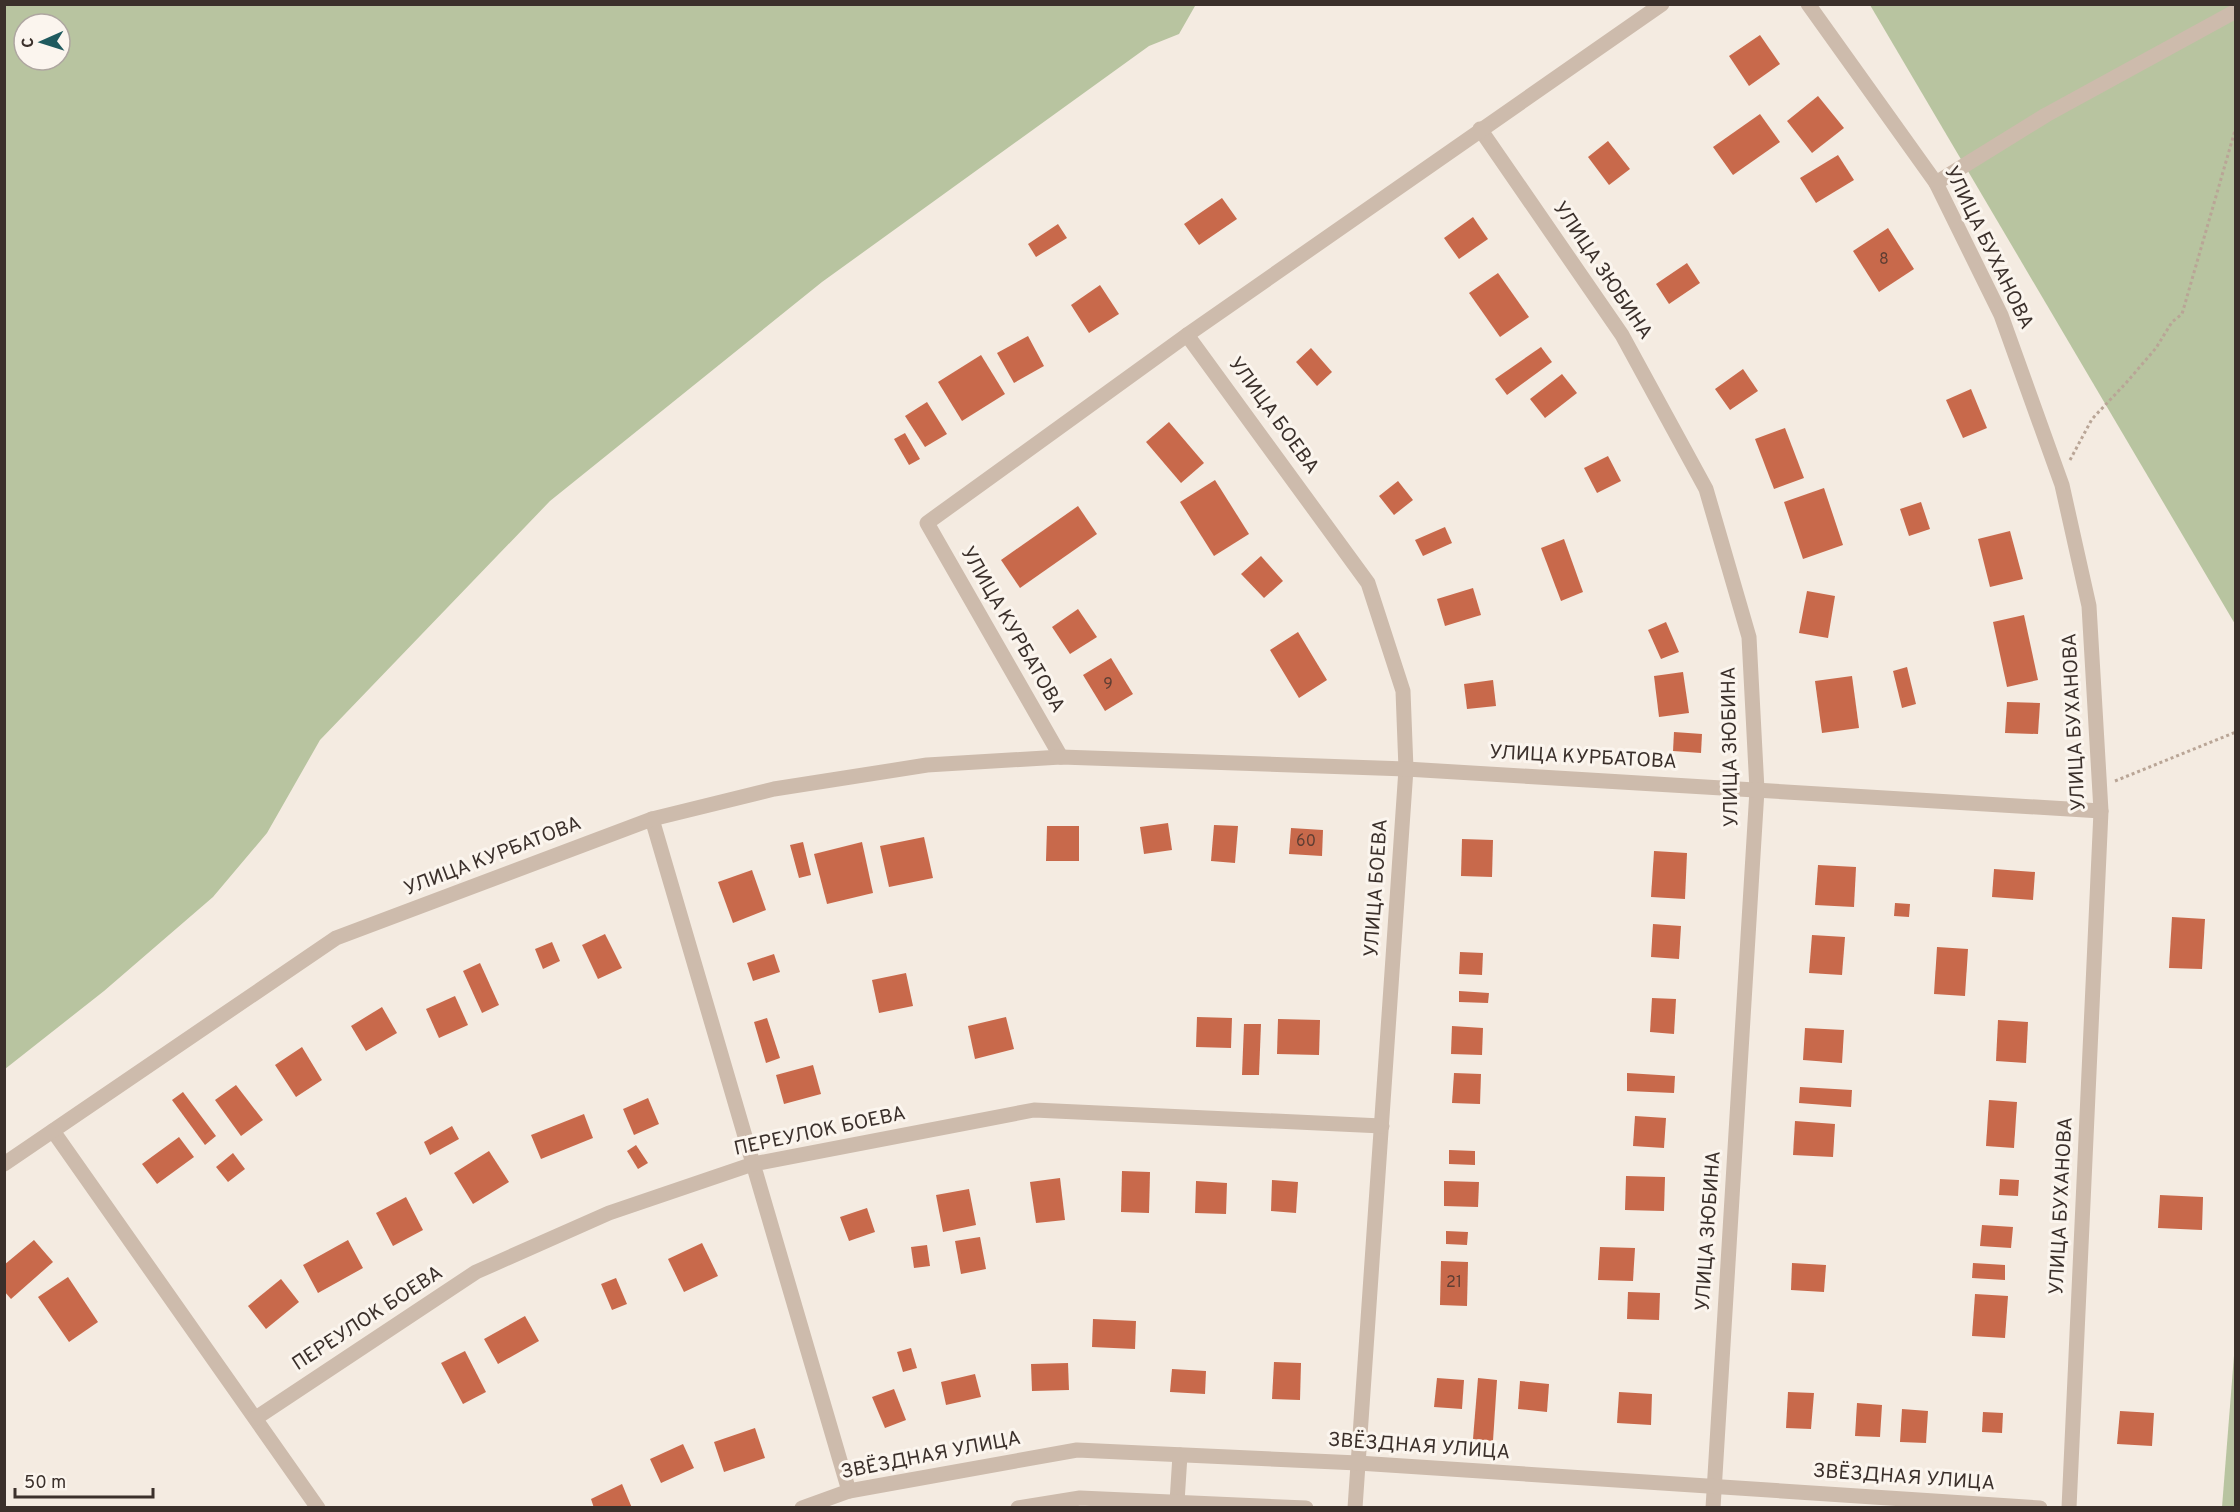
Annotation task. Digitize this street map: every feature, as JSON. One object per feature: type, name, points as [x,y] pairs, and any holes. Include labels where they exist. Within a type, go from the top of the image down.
[{"type":"street","points":[[1187,335],[1662,4]]},
{"type":"street","name":"УЛИЦА БУХАНОВА","points":[[1808,4],[1936,183],[2001,315],[2062,485],[2089,606],[2101,811],[2069,1508]]},
{"type":"street","points":[[1936,183],[2046,115],[2235,11]]},
{"type":"street","name":"УЛИЦА ЗЮБИНА","points":[[1480,129],[1622,335],[1706,489],[1749,637],[1757,790],[1713,1508]]},
{"type":"street","name":"УЛИЦА КУРБАТОВА","points":[[1061,757],[927,523],[1187,335]]},
{"type":"street","name":"УЛИЦА БОЕВА","points":[[1187,335],[1368,583],[1403,691],[1407,769],[1355,1508]]},
{"type":"street","name":"УЛИЦА КУРБАТОВА","points":[[4,1164],[336,938],[652,819],[774,789],[927,765],[1061,757],[1407,769],[2101,811]]},
{"type":"street","points":[[652,819],[849,1491]]},
{"type":"street","name":"ПЕРЕУЛОК БОЕВА","points":[[256,1418],[476,1272],[609,1213],[753,1164],[1034,1110],[1382,1125]]},
{"type":"street","points":[[53,1131],[318,1508]]},
{"type":"street","name":"ЗВЁЗДНАЯ УЛИЦА","points":[[802,1508],[849,1491],[1077,1450],[1358,1463],[2040,1508]]},
{"type":"street","points":[[1178,1502],[1180,1455]]},
{"type":"street","points":[[1018,1508],[1080,1498],[1306,1508]]},
{"type":"path","points":[[2062,485],[2070,461],[2092,418],[2127,382],[2156,348],[2172,322],[2182,314],[2235,127]]},
{"type":"path","points":[[2100,788],[2235,732]]},
{"type":"green space","points":[[5,5],[1195,6],[1179,34],[1149,46],[822,282],[550,501],[320,740],[267,833],[213,897],[104,991],[5,1069]]},
{"type":"green space","points":[[1870,5],[2235,5],[2235,624]]},
{"type":"green space","points":[[2235,1343],[2235,1507],[2222,1507]]},
{"type":"building","points":[[1760,35],[1780,64],[1749,86],[1729,56]]},
{"type":"building","points":[[1818,96],[1844,128],[1812,153],[1787,121]]},
{"type":"building","points":[[1760,114],[1780,142],[1733,175],[1713,147]]},
{"type":"building","points":[[1608,141],[1630,169],[1609,185],[1588,157]]},
{"type":"building","points":[[1838,155],[1854,180],[1816,203],[1800,178]]},
{"type":"building","points":[[1222,198],[1237,219],[1199,245],[1184,224]]},
{"type":"building","points":[[1473,217],[1488,239],[1459,259],[1444,238]]},
{"type":"building","points":[[1058,224],[1067,238],[1036,257],[1028,244]]},
{"type":"building","points":[[1888,228],[1914,269],[1879,292],[1853,251]]},
{"type":"building","points":[[1687,263],[1700,283],[1669,304],[1656,284]]},
{"type":"building","points":[[1498,273],[1529,317],[1500,337],[1469,293]]},
{"type":"building","points":[[1100,285],[1119,314],[1089,333],[1071,305]]},
{"type":"building","points":[[1028,336],[1044,366],[1014,383],[997,353]]},
{"type":"building","points":[[1541,347],[1552,362],[1507,395],[1495,379]]},
{"type":"building","points":[[1311,348],[1332,372],[1317,386],[1296,362]]},
{"type":"building","points":[[981,355],[1005,394],[962,421],[938,382]]},
{"type":"building","points":[[1743,369],[1758,391],[1730,410],[1715,389]]},
{"type":"building","points":[[1562,374],[1577,393],[1545,418],[1530,399]]},
{"type":"building","points":[[1971,389],[1987,428],[1963,438],[1946,400]]},
{"type":"building","points":[[927,402],[947,434],[925,447],[905,416]]},
{"type":"building","points":[[1169,422],[1204,463],[1181,483],[1146,442]]},
{"type":"building","points":[[1785,428],[1804,478],[1774,489],[1755,439]]},
{"type":"building","points":[[905,433],[920,459],[909,465],[894,439]]},
{"type":"building","points":[[1608,456],[1621,481],[1597,493],[1584,468]]},
{"type":"building","points":[[1215,480],[1249,534],[1214,556],[1180,502]]},
{"type":"building","points":[[1398,481],[1413,500],[1394,515],[1379,496]]},
{"type":"building","points":[[1824,488],[1843,545],[1803,559],[1784,502]]},
{"type":"building","points":[[1921,502],[1930,529],[1909,536],[1900,509]]},
{"type":"building","points":[[1078,506],[1097,534],[1020,588],[1001,560]]},
{"type":"building","points":[[1445,527],[1452,543],[1423,556],[1415,540]]},
{"type":"building","points":[[2010,531],[2023,579],[1990,587],[1978,539]]},
{"type":"building","points":[[1564,539],[1583,592],[1561,601],[1541,548]]},
{"type":"building","points":[[1261,556],[1283,581],[1264,598],[1241,574]]},
{"type":"building","points":[[1473,588],[1481,615],[1445,626],[1437,599]]},
{"type":"building","points":[[1807,591],[1835,596],[1828,638],[1799,633]]},
{"type":"building","points":[[1078,609],[1097,637],[1070,654],[1052,627]]},
{"type":"building","points":[[2024,615],[2038,680],[2007,687],[1993,622]]},
{"type":"building","points":[[1666,622],[1679,652],[1661,659],[1648,630]]},
{"type":"building","points":[[1298,632],[1327,680],[1299,698],[1270,650]]},
{"type":"building","points":[[1111,658],[1133,694],[1105,711],[1083,675]]},
{"type":"building","points":[[1907,667],[1916,704],[1902,708],[1893,671]]},
{"type":"building","points":[[1683,672],[1689,713],[1659,717],[1654,676]]},
{"type":"building","points":[[1852,676],[1859,728],[1822,733],[1815,681]]},
{"type":"building","points":[[1493,680],[1496,706],[1467,709],[1464,684]]},
{"type":"building","points":[[2007,702],[2040,703],[2038,734],[2005,733]]},
{"type":"building","points":[[1674,732],[1702,734],[1701,753],[1673,751]]},
{"type":"building","points":[[1168,823],[1172,850],[1144,854],[1140,827]]},
{"type":"building","points":[[1214,825],[1238,826],[1235,863],[1211,861]]},
{"type":"building","points":[[1047,826],[1079,826],[1079,861],[1046,861]]},
{"type":"building","points":[[1291,828],[1323,830],[1322,856],[1289,854]]},
{"type":"building","points":[[924,837],[933,878],[889,887],[880,846]]},
{"type":"building","points":[[1462,839],[1493,840],[1492,877],[1461,876]]},
{"type":"building","points":[[803,842],[811,875],[799,878],[790,845]]},
{"type":"building","points":[[862,842],[873,893],[827,904],[814,854]]},
{"type":"building","points":[[1654,851],[1687,853],[1685,899],[1651,897]]},
{"type":"building","points":[[1818,865],[1856,867],[1854,907],[1815,905]]},
{"type":"building","points":[[1994,869],[2035,872],[2033,900],[1992,897]]},
{"type":"building","points":[[752,870],[766,910],[733,923],[718,882]]},
{"type":"building","points":[[1895,903],[1910,904],[1909,917],[1894,916]]},
{"type":"building","points":[[2172,917],[2205,919],[2202,969],[2169,968]]},
{"type":"building","points":[[1653,924],[1681,926],[1679,959],[1651,957]]},
{"type":"building","points":[[605,934],[622,968],[598,979],[582,945]]},
{"type":"building","points":[[1812,935],[1845,937],[1842,975],[1809,973]]},
{"type":"building","points":[[552,942],[560,961],[543,969],[535,949]]},
{"type":"building","points":[[1937,947],[1968,949],[1965,996],[1934,994]]},
{"type":"building","points":[[1460,952],[1483,953],[1482,975],[1459,974]]},
{"type":"building","points":[[774,954],[780,972],[753,981],[747,963]]},
{"type":"building","points":[[480,963],[499,1005],[482,1013],[463,971]]},
{"type":"building","points":[[906,973],[913,1006],[879,1013],[872,980]]},
{"type":"building","points":[[1459,991],[1489,993],[1488,1003],[1459,1002]]},
{"type":"building","points":[[455,996],[468,1025],[439,1038],[426,1009]]},
{"type":"building","points":[[1652,998],[1676,999],[1674,1034],[1650,1032]]},
{"type":"building","points":[[382,1007],[397,1033],[366,1051],[351,1026]]},
{"type":"building","points":[[1006,1017],[1014,1049],[975,1059],[968,1026]]},
{"type":"building","points":[[1197,1017],[1232,1018],[1231,1048],[1196,1047]]},
{"type":"building","points":[[767,1018],[780,1058],[766,1063],[754,1022]]},
{"type":"building","points":[[1278,1019],[1320,1020],[1319,1055],[1277,1054]]},
{"type":"building","points":[[1998,1020],[2028,1022],[2026,1063],[1996,1061]]},
{"type":"building","points":[[1244,1024],[1261,1024],[1259,1075],[1242,1075]]},
{"type":"building","points":[[1452,1026],[1483,1028],[1482,1055],[1451,1054]]},
{"type":"building","points":[[1805,1028],[1844,1030],[1842,1063],[1803,1060]]},
{"type":"building","points":[[302,1047],[322,1080],[296,1097],[275,1065]]},
{"type":"building","points":[[813,1065],[821,1094],[784,1104],[776,1075]]},
{"type":"building","points":[[1454,1073],[1481,1074],[1480,1104],[1452,1103]]},
{"type":"building","points":[[1627,1073],[1675,1076],[1674,1093],[1627,1091]]},
{"type":"building","points":[[236,1085],[263,1120],[241,1136],[215,1100]]},
{"type":"building","points":[[1800,1087],[1852,1090],[1851,1107],[1799,1103]]},
{"type":"building","points":[[183,1092],[216,1136],[205,1145],[172,1100]]},
{"type":"building","points":[[648,1098],[659,1124],[634,1135],[623,1109]]},
{"type":"building","points":[[1989,1100],[2017,1102],[2014,1148],[1986,1146]]},
{"type":"building","points":[[584,1114],[593,1138],[541,1159],[531,1135]]},
{"type":"building","points":[[1635,1116],[1666,1118],[1664,1148],[1633,1146]]},
{"type":"building","points":[[1795,1121],[1835,1124],[1833,1157],[1793,1155]]},
{"type":"building","points":[[452,1126],[459,1139],[430,1155],[424,1142]]},
{"type":"building","points":[[179,1137],[194,1157],[157,1184],[142,1164]]},
{"type":"building","points":[[636,1145],[648,1163],[638,1169],[627,1151]]},
{"type":"building","points":[[1449,1150],[1475,1151],[1475,1165],[1449,1164]]},
{"type":"building","points":[[489,1151],[509,1182],[473,1204],[454,1173]]},
{"type":"building","points":[[233,1153],[245,1169],[228,1182],[216,1167]]},
{"type":"building","points":[[1122,1171],[1150,1172],[1149,1213],[1121,1212]]},
{"type":"building","points":[[1626,1176],[1665,1177],[1664,1211],[1625,1210]]},
{"type":"building","points":[[1060,1178],[1065,1220],[1036,1223],[1030,1182]]},
{"type":"building","points":[[2000,1179],[2019,1180],[2018,1196],[1999,1195]]},
{"type":"building","points":[[1272,1180],[1298,1182],[1296,1213],[1271,1211]]},
{"type":"building","points":[[1196,1181],[1227,1183],[1226,1214],[1195,1213]]},
{"type":"building","points":[[1444,1181],[1479,1182],[1478,1207],[1444,1206]]},
{"type":"building","points":[[969,1189],[976,1225],[943,1232],[936,1195]]},
{"type":"building","points":[[2160,1195],[2203,1197],[2202,1230],[2158,1228]]},
{"type":"building","points":[[406,1197],[423,1230],[393,1246],[376,1213]]},
{"type":"building","points":[[867,1208],[875,1232],[849,1241],[840,1217]]},
{"type":"building","points":[[1982,1225],[2013,1227],[2011,1248],[1980,1246]]},
{"type":"building","points":[[1446,1231],[1468,1232],[1467,1245],[1446,1244]]},
{"type":"building","points":[[980,1237],[986,1269],[961,1274],[955,1241]]},
{"type":"building","points":[[34,1240],[53,1262],[11,1299],[4,1291],[4,1265]]},
{"type":"building","points":[[348,1240],[363,1268],[318,1293],[303,1265]]},
{"type":"building","points":[[702,1243],[718,1276],[684,1292],[668,1259]]},
{"type":"building","points":[[927,1245],[930,1266],[914,1268],[911,1247]]},
{"type":"building","points":[[1600,1247],[1635,1248],[1633,1281],[1598,1280]]},
{"type":"building","points":[[1441,1261],[1468,1262],[1467,1306],[1440,1305]]},
{"type":"building","points":[[1792,1263],[1826,1265],[1824,1292],[1791,1290]]},
{"type":"building","points":[[1973,1263],[2005,1265],[2005,1280],[1972,1278]]},
{"type":"building","points":[[68,1277],[98,1322],[69,1342],[38,1297]]},
{"type":"building","points":[[616,1278],[627,1304],[612,1310],[601,1284]]},
{"type":"building","points":[[281,1279],[299,1302],[266,1329],[248,1306]]},
{"type":"building","points":[[1628,1292],[1660,1293],[1659,1320],[1627,1319]]},
{"type":"building","points":[[1975,1294],[2008,1296],[2005,1338],[1972,1336]]},
{"type":"building","points":[[525,1316],[539,1341],[498,1364],[484,1339]]},
{"type":"building","points":[[1093,1319],[1136,1321],[1135,1349],[1092,1347]]},
{"type":"building","points":[[911,1348],[917,1368],[903,1372],[897,1352]]},
{"type":"building","points":[[465,1351],[486,1392],[463,1404],[441,1363]]},
{"type":"building","points":[[1274,1362],[1301,1363],[1300,1400],[1272,1399]]},
{"type":"building","points":[[1068,1363],[1069,1390],[1032,1391],[1031,1364]]},
{"type":"building","points":[[1172,1369],[1206,1371],[1205,1394],[1170,1392]]},
{"type":"building","points":[[975,1374],[981,1397],[946,1405],[941,1382]]},
{"type":"building","points":[[1437,1378],[1464,1380],[1462,1409],[1434,1407]]},
{"type":"building","points":[[1478,1378],[1497,1380],[1493,1441],[1473,1439]]},
{"type":"building","points":[[1520,1381],[1549,1384],[1547,1412],[1518,1409]]},
{"type":"building","points":[[894,1389],[906,1420],[885,1428],[872,1397]]},
{"type":"building","points":[[1619,1392],[1652,1394],[1651,1425],[1617,1423]]},
{"type":"building","points":[[1788,1392],[1814,1393],[1811,1429],[1786,1428]]},
{"type":"building","points":[[1857,1403],[1882,1405],[1880,1437],[1855,1436]]},
{"type":"building","points":[[1902,1409],[1928,1411],[1926,1443],[1900,1442]]},
{"type":"building","points":[[2120,1411],[2154,1413],[2152,1446],[2117,1444]]},
{"type":"building","points":[[1983,1412],[2003,1413],[2002,1433],[1982,1432]]},
{"type":"building","points":[[755,1428],[765,1458],[724,1472],[714,1442]]},
{"type":"building","points":[[683,1444],[694,1468],[661,1483],[650,1459]]},
{"type":"building","points":[[622,1484],[632,1508],[594,1508],[591,1499]]}]
